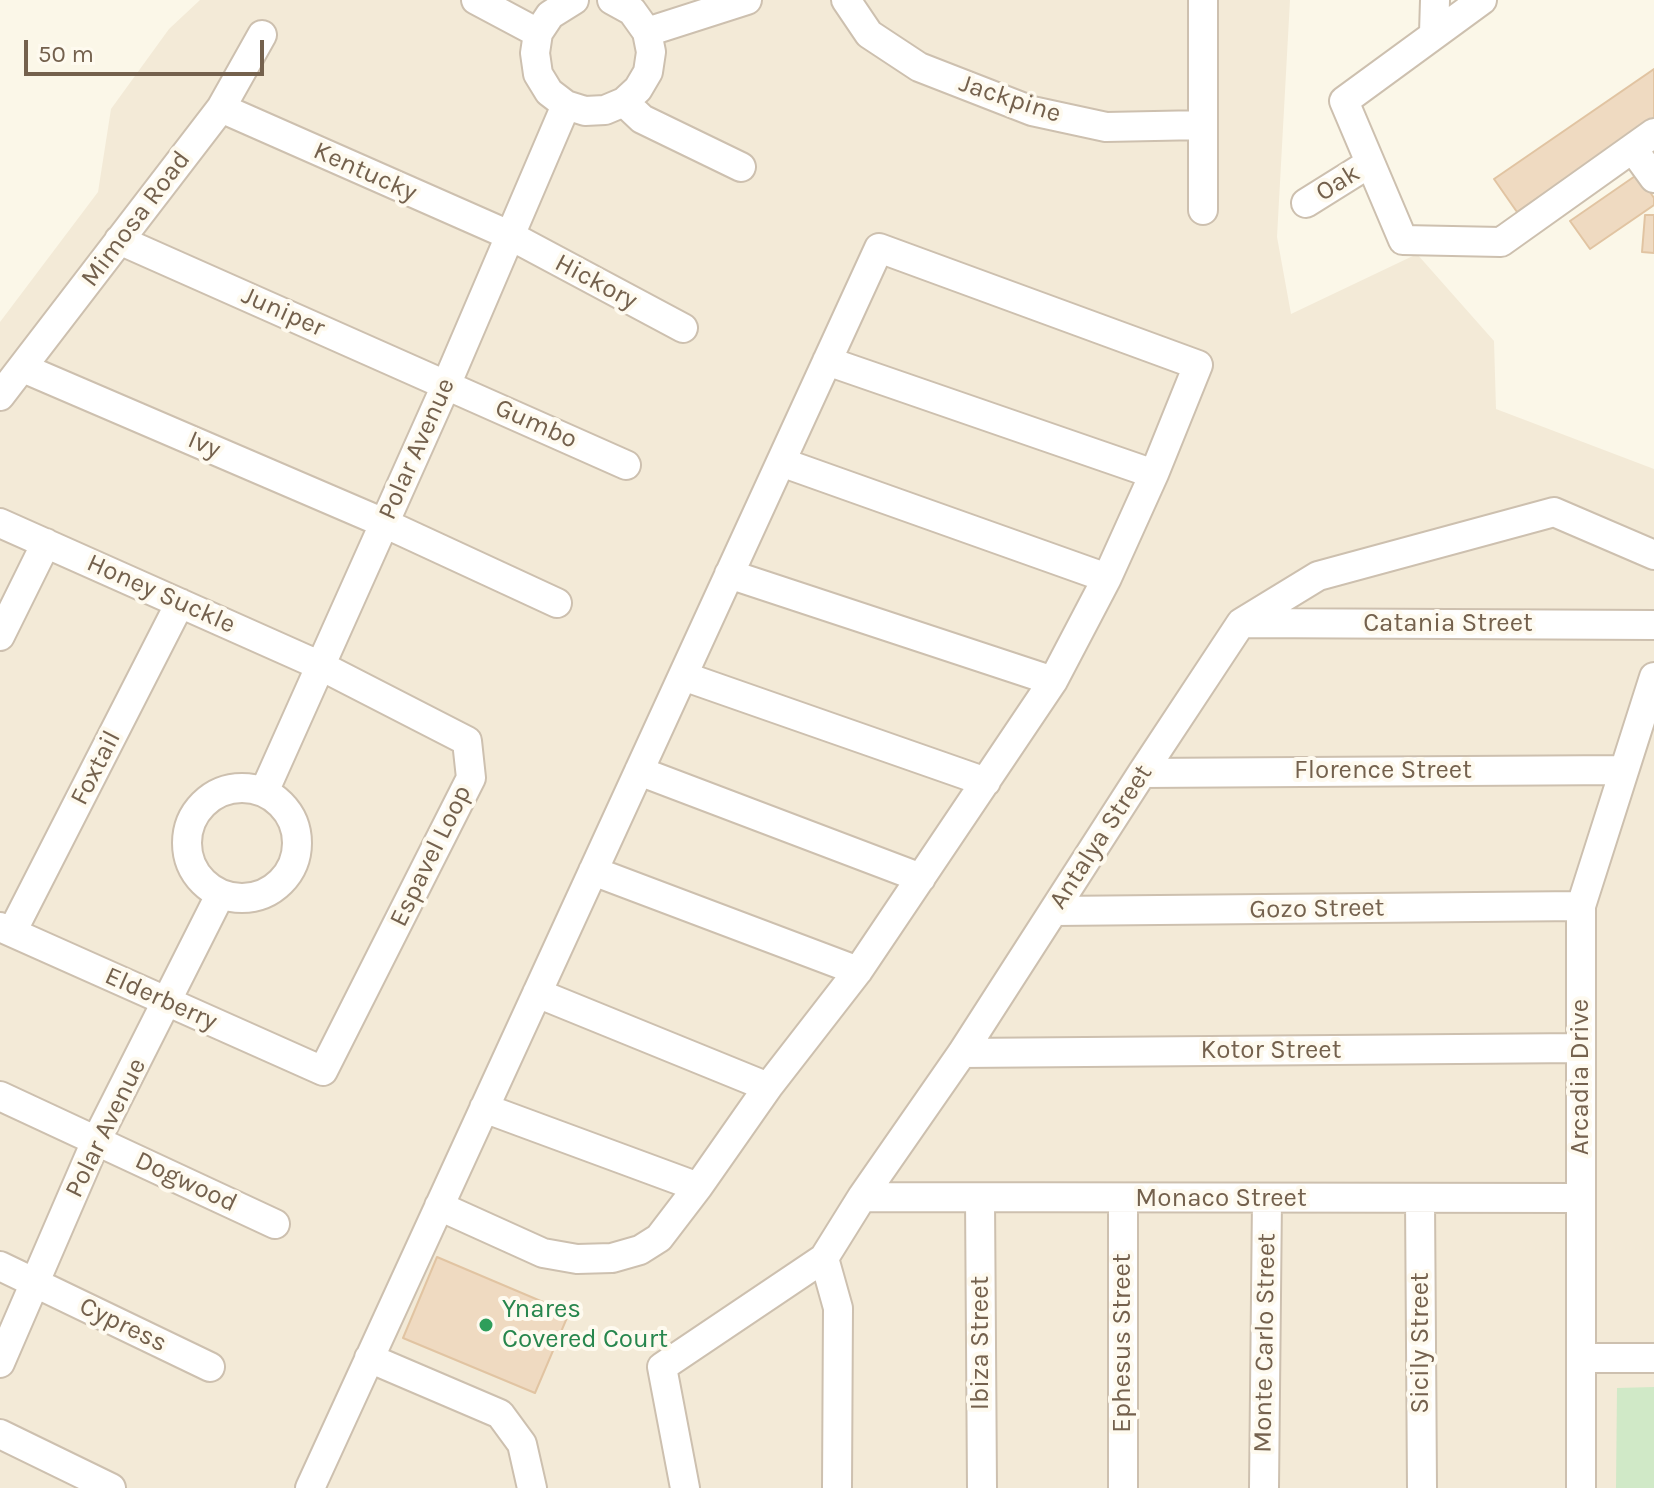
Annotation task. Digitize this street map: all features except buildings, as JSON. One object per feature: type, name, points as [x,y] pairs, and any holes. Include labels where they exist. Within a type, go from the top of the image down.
[{"type":"street","points":[[476,0],[538,33]]},
{"type":"street","points":[[574,0],[550,15],[538,33],[535,53],[538,74],[549,92],[566,105],[585,111],[605,110],[624,102],[638,89],[648,72],[651,52],[647,32],[632,11],[612,0]]},
{"type":"street","points":[[647,32],[747,0]]},
{"type":"street","name":"Jackpine","points":[[846,0],[869,34],[919,67],[1032,111],[1106,127],[1203,125]]},
{"type":"street","points":[[1203,0],[1203,210]]},
{"type":"street","points":[[1434,33],[1435,0]]},
{"type":"street","points":[[1482,0],[1344,101],[1403,240],[1501,242],[1643,141],[1654,178]]},
{"type":"street","name":"Mimosa Road","points":[[0,396],[221,108],[262,35]]},
{"type":"street","points":[[624,102],[642,119],[741,167]]},
{"type":"street","name":"Polar Avenue","points":[[264,792],[447,383],[566,105]]},
{"type":"street","name":"Kentucky","points":[[221,108],[509,235]]},
{"type":"street","name":"Oak","points":[[1306,203],[1370,163]]},
{"type":"street","name":"Hickory","points":[[509,235],[683,328]]},
{"type":"street","name":"Juniper","points":[[119,240],[447,383]]},
{"type":"street","points":[[310,1488],[369,1358],[879,248],[1198,365],[1107,578],[1053,681],[858,971],[768,1087],[659,1238],[640,1250],[612,1258],[577,1259],[543,1253],[439,1206]]},
{"type":"street","points":[[827,361],[1154,474]]},
{"type":"street","name":"Ivy","points":[[23,368],[384,523],[557,603]]},
{"type":"street","name":"Gumbo","points":[[447,383],[626,465]]},
{"type":"street","points":[[781,462],[1107,578]]},
{"type":"street","name":"Antalya Street","points":[[685,1488],[662,1367],[824,1258],[862,1197],[962,1053],[1241,623],[1318,576],[1554,512],[1654,555]]},
{"type":"street","name":"Honey Suckle","points":[[0,523],[321,666]]},
{"type":"street","points":[[0,636],[46,543]]},
{"type":"street","points":[[729,574],[1053,681]]},
{"type":"street","name":"Foxtail","points":[[6,929],[180,603]]},
{"type":"street","name":"Catania Street","points":[[1241,623],[1654,625]]},
{"type":"street","name":"Espavel Loop","points":[[321,666],[467,741],[471,778],[323,1071]]},
{"type":"street","points":[[683,676],[986,782]]},
{"type":"street","name":"Arcadia Drive","points":[[1581,1488],[1581,906],[1654,677]]},
{"type":"street","name":"Florence Street","points":[[1142,773],[1624,770]]},
{"type":"street","points":[[639,771],[921,878]]},
{"type":"street","points":[[242,787],[264,792],[282,805],[294,823],[298,844],[294,865],[281,883],[263,895],[241,899],[220,895],[202,882],[190,864],[186,843],[191,822],[203,803],[221,792],[242,787]]},
{"type":"street","points":[[593,871],[858,971]]},
{"type":"street","name":"Polar Avenue","points":[[0,1363],[96,1141],[220,895]]},
{"type":"street","name":"Gozo Street","points":[[1054,911],[1581,906]]},
{"type":"street","name":"Elderberry","points":[[6,929],[323,1071]]},
{"type":"street","points":[[537,993],[768,1087]]},
{"type":"street","name":"Kotor Street","points":[[962,1053],[1581,1048]]},
{"type":"street","name":"Dogwood","points":[[0,1096],[275,1224]]},
{"type":"street","points":[[484,1108],[698,1187]]},
{"type":"street","name":"Monaco Street","points":[[862,1197],[1581,1198]]},
{"type":"street","name":"Ibiza Street","points":[[980,1198],[982,1488]]},
{"type":"street","name":"Ephesus Street","points":[[1123,1199],[1123,1488]]},
{"type":"street","name":"Monte Carlo Street","points":[[1264,1488],[1267,1199]]},
{"type":"street","name":"Sicily Street","points":[[1420,1199],[1422,1488]]},
{"type":"street","points":[[824,1258],[838,1308],[837,1488]]},
{"type":"street","name":"Cypress","points":[[0,1266],[210,1367]]},
{"type":"street","points":[[369,1358],[500,1414],[522,1444],[532,1488]]},
{"type":"street","points":[[1581,1358],[1654,1358]]},
{"type":"street","points":[[0,1434],[111,1488]]},
{"type":"shaded area","points":[[200,0],[1290,0],[1277,237],[1291,314],[1417,254],[1494,341],[1496,409],[1654,469],[1654,1488],[0,1488],[0,322],[98,192],[111,109],[169,29]]},
{"type":"green space","points":[[1654,1387],[1654,1488],[1616,1488],[1617,1388]]},
{"type":"place","name":"Ynares Covered Court","points":[[486,1325]]}]
